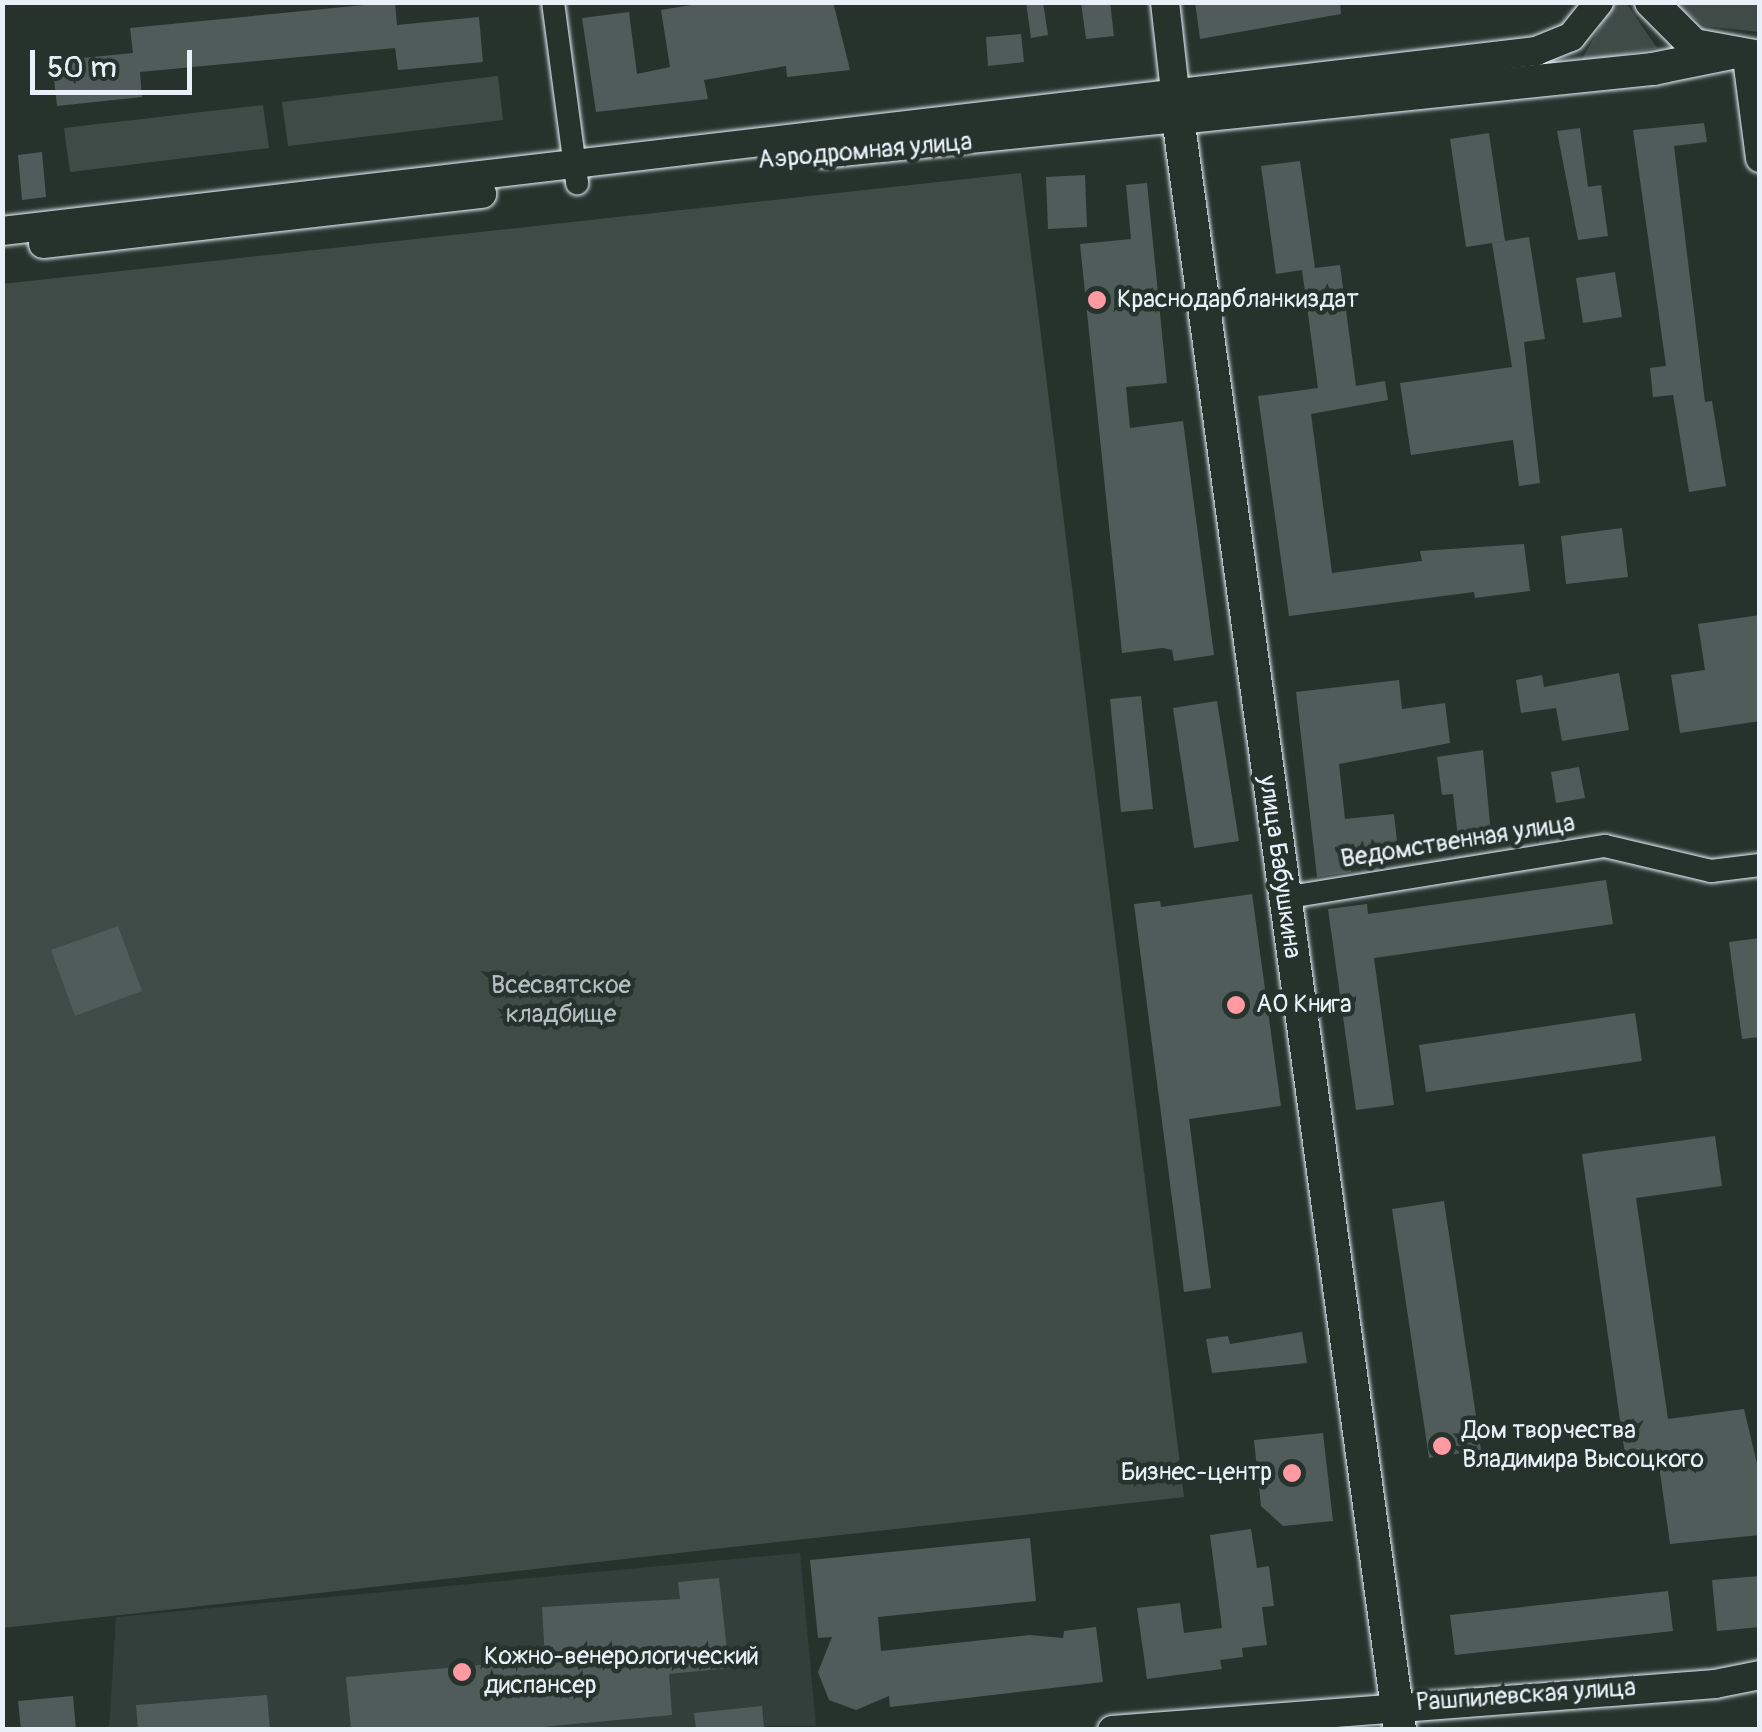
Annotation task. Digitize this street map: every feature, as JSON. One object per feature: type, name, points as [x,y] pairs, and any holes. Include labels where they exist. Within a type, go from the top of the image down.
[{"type":"main road","points":[[1651,2],[1694,45],[1745,56]]},
{"type":"main road","name":"Аэродромная улица","points":[[1176,105],[1652,69],[1745,56]]},
{"type":"main road","name":"улица Бабушкина","points":[[1176,105],[1398,1717]]},
{"type":"street","points":[[553,2],[575,174]]},
{"type":"street","name":"улица Бабушкина","points":[[1165,2],[1176,105]]},
{"type":"street","name":"Аэродромная улица","points":[[2,231],[575,174],[1176,105],[1536,50],[1571,37],[1598,2]]},
{"type":"street","points":[[1745,56],[1760,158]]},
{"type":"street","name":"Аэродромная улица","points":[[2,250],[575,174]]},
{"type":"street","name":"Ведомственная улица","points":[[1283,898],[1605,846],[1710,871],[1760,865]]},
{"type":"street","name":"Рашпилевская улица","points":[[1112,1730],[1398,1717],[1715,1684],[1760,1674]]},
{"type":"shaded area","name":"Кожно-венерологический диспансер","points":[[800,1553],[816,1726],[109,1730],[116,1617]]},
{"type":"green space","points":[[1613,3],[1626,3],[1657,48],[1580,63]]},
{"type":"green space","points":[[1673,3],[1759,3],[1759,32],[1705,26]]},
{"type":"green space","points":[[498,76],[503,120],[288,146],[282,102]]},
{"type":"green space","points":[[263,105],[269,148],[70,172],[64,128]]},
{"type":"green space","name":"Всесвятское кладбище","points":[[1021,173],[1184,1497],[3,1628],[2,284]]},
{"type":"building","points":[[395,2],[397,25],[479,17],[483,62],[398,70],[395,48],[140,72],[142,97],[57,106],[52,61],[133,53],[130,28]]},
{"type":"building","points":[[709,2],[833,2],[850,70],[787,77],[786,66],[704,80],[708,99],[596,112],[582,18],[629,12],[637,74],[670,67],[661,10]]},
{"type":"building","points":[[1026,2],[1043,2],[1048,35],[1031,38]]},
{"type":"building","points":[[1081,2],[1110,2],[1114,36],[1086,39]]},
{"type":"building","points":[[1195,2],[1340,2],[1341,14],[1200,39]]},
{"type":"building","points":[[1021,34],[1024,62],[988,66],[986,37]]},
{"type":"building","points":[[1704,123],[1707,142],[1674,146],[1705,402],[1712,401],[1726,486],[1689,492],[1673,395],[1653,397],[1650,368],[1666,366],[1633,130]]},
{"type":"building","points":[[1580,128],[1588,187],[1601,185],[1608,236],[1578,240],[1557,131]]},
{"type":"building","points":[[1489,133],[1505,241],[1466,247],[1450,139]]},
{"type":"building","points":[[42,152],[46,197],[22,200],[18,155]]},
{"type":"building","points":[[1300,161],[1315,268],[1340,265],[1356,386],[1385,381],[1388,400],[1311,414],[1332,573],[1422,561],[1420,551],[1524,544],[1530,591],[1475,598],[1474,592],[1289,616],[1258,396],[1318,388],[1302,270],[1276,274],[1261,166]]},
{"type":"building","points":[[1085,175],[1087,227],[1048,229],[1046,177]]},
{"type":"building","points":[[1147,183],[1167,383],[1126,387],[1130,428],[1183,421],[1214,655],[1174,661],[1172,650],[1163,648],[1122,653],[1080,244],[1131,239],[1126,185]]},
{"type":"building","points":[[1529,237],[1545,339],[1524,342],[1540,483],[1519,486],[1513,440],[1411,455],[1400,383],[1512,367],[1492,243]]},
{"type":"building","points":[[1615,272],[1622,317],[1583,323],[1576,278]]},
{"type":"building","points":[[1622,528],[1628,577],[1566,584],[1561,536]]},
{"type":"building","points":[[1760,615],[1760,721],[1680,733],[1671,675],[1705,670],[1698,624]]},
{"type":"building","points":[[1619,673],[1629,730],[1562,741],[1556,708],[1521,713],[1516,680],[1542,675],[1544,687]]},
{"type":"building","points":[[1399,680],[1402,709],[1445,703],[1450,743],[1339,764],[1345,819],[1394,814],[1398,850],[1350,856],[1351,872],[1317,877],[1296,692]]},
{"type":"building","points":[[1141,696],[1153,809],[1121,812],[1110,699]]},
{"type":"building","points":[[1217,701],[1239,841],[1194,848],[1173,708]]},
{"type":"building","points":[[1483,750],[1492,844],[1459,847],[1453,794],[1442,795],[1437,757]]},
{"type":"building","points":[[1579,767],[1585,798],[1556,803],[1551,772]]},
{"type":"building","points":[[1606,880],[1613,924],[1374,958],[1394,1105],[1356,1110],[1328,909],[1367,904],[1368,914]]},
{"type":"building","points":[[1252,894],[1281,1106],[1189,1119],[1211,1288],[1184,1292],[1134,904],[1160,901],[1161,907]]},
{"type":"building","points":[[118,926],[142,991],[75,1016],[51,950]]},
{"type":"building","points":[[1760,938],[1760,1037],[1742,1039],[1729,942]]},
{"type":"building","points":[[1635,1013],[1642,1061],[1426,1092],[1419,1045]]},
{"type":"building","points":[[1715,1136],[1722,1186],[1636,1198],[1668,1419],[1744,1409],[1760,1476],[1760,1535],[1670,1544],[1659,1465],[1627,1469],[1582,1154]]},
{"type":"building","points":[[1444,1201],[1481,1450],[1429,1458],[1392,1209]]},
{"type":"building","points":[[1302,1332],[1307,1363],[1212,1373],[1206,1339],[1228,1336],[1230,1344]]},
{"type":"building","name":"Бизнес-центр","points":[[1323,1433],[1333,1521],[1283,1526],[1261,1506],[1254,1440]]},
{"type":"building","points":[[1251,1529],[1257,1568],[1269,1566],[1274,1606],[1262,1607],[1267,1645],[1242,1648],[1243,1657],[1220,1660],[1222,1669],[1147,1679],[1137,1608],[1180,1603],[1184,1633],[1222,1628],[1210,1535]]},
{"type":"building","points":[[1030,1538],[1036,1601],[878,1617],[881,1651],[1030,1635],[1063,1638],[1064,1631],[1096,1627],[1103,1682],[890,1707],[889,1696],[856,1710],[829,1700],[818,1672],[832,1637],[818,1638],[810,1560]]},
{"type":"building","points":[[1760,1576],[1760,1627],[1717,1631],[1712,1580]]},
{"type":"building","points":[[719,1578],[729,1668],[669,1674],[672,1715],[509,1730],[351,1730],[346,1677],[545,1659],[542,1607],[680,1599],[678,1582]]},
{"type":"building","points":[[1668,1591],[1673,1631],[1455,1655],[1450,1615]]},
{"type":"building","points":[[267,1695],[270,1730],[138,1730],[136,1705]]},
{"type":"building","points":[[73,1696],[76,1730],[21,1730],[18,1701]]},
{"type":"building","points":[[762,1706],[764,1728],[696,1730],[694,1713]]},
{"type":"place","name":"Краснодарбланкиздат","points":[[1097,300]]},
{"type":"place","name":"АО Книга","points":[[1236,1005]]},
{"type":"place","name":"Дом творчества Владимира Высоцкого","points":[[1442,1446]]},
{"type":"place","name":"Бизнес-центр","points":[[1292,1473]]},
{"type":"place","name":"Кожно-венерологический диспансер","points":[[462,1672]]}]
